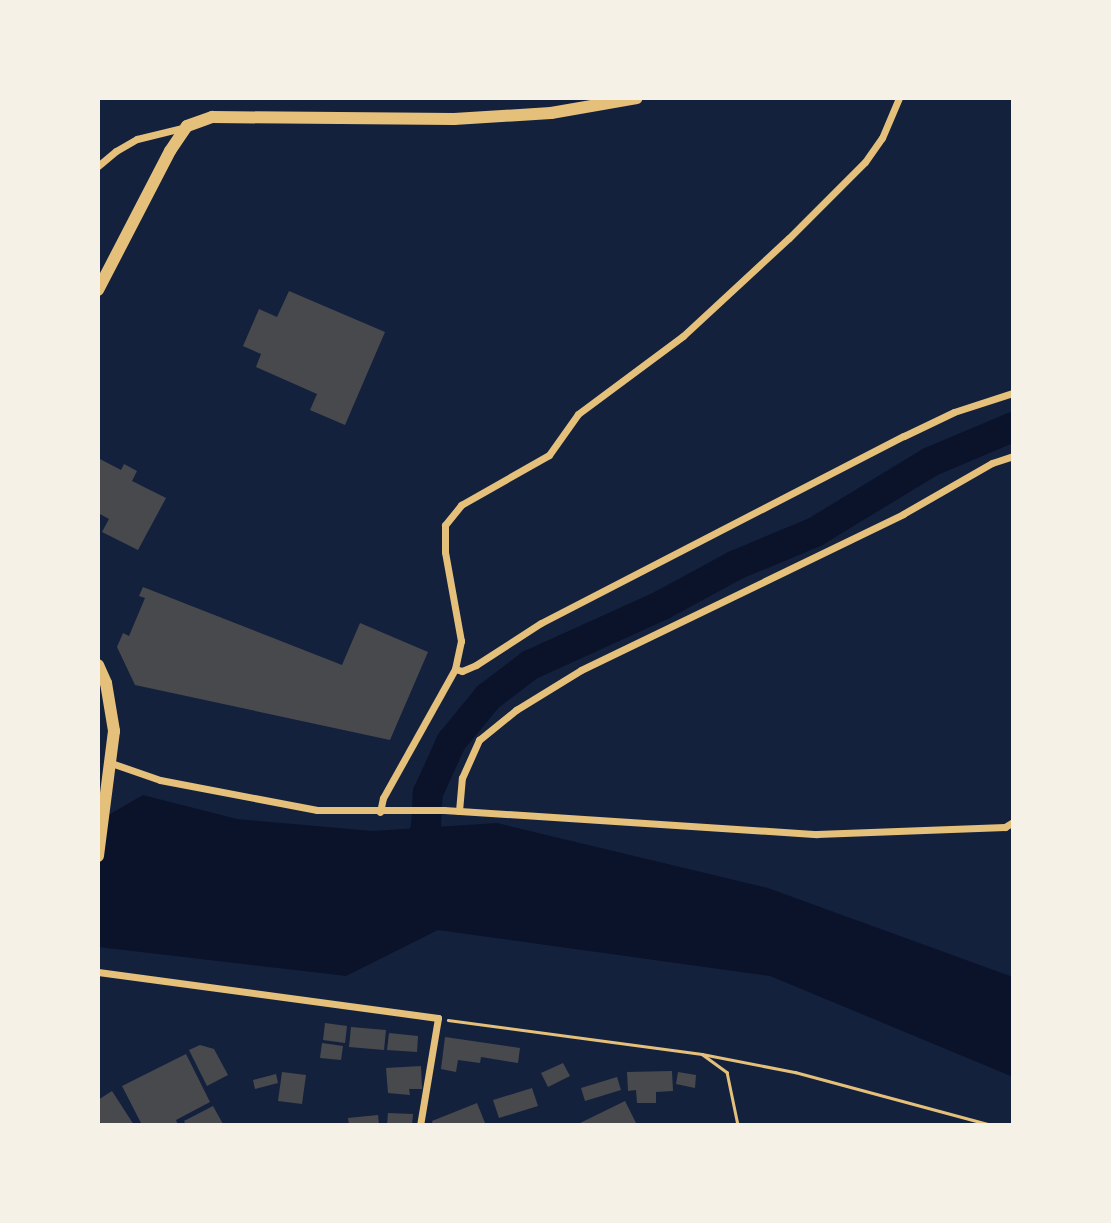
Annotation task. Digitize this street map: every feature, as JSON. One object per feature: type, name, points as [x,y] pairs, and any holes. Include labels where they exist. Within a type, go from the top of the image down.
[{"type":"main road","points":[[98,290],[170,151],[187,126],[212,117],[242,115],[454,119],[551,113],[637,98]]},
{"type":"main road","points":[[98,664],[106,683],[114,731],[98,856]]},
{"type":"street","points":[[380,812],[383,798],[455,669],[461,641],[444,552],[445,525],[461,505],[549,455],[578,414],[682,336],[789,238],[865,162],[882,138],[899,98]]},
{"type":"street","points":[[98,166],[116,150],[137,139],[187,126]]},
{"type":"street","points":[[455,669],[462,671],[476,665],[541,623],[892,442],[954,412],[1013,393]]},
{"type":"street","points":[[459,811],[462,778],[478,740],[516,710],[581,670],[903,514],[992,463],[1013,456]]},
{"type":"street","points":[[111,762],[160,779],[317,810],[444,810],[817,834],[1005,827],[1013,822]]},
{"type":"street","points":[[98,972],[438,1018],[421,1125]]},
{"type":"path","points":[[438,1018],[702,1054],[795,1072],[991,1125]]},
{"type":"path","points":[[702,1054],[727,1072],[738,1125]]},
{"type":"water","points":[[143,795],[237,819],[372,831],[497,823],[768,888],[1013,977],[1013,1077],[770,976],[438,930],[346,976],[98,947],[98,821]]},
{"type":"building","points":[[289,291],[385,332],[345,425],[310,410],[317,394],[256,367],[261,354],[243,346],[259,309],[277,317]]},
{"type":"building","points":[[98,458],[121,470],[124,464],[137,471],[132,481],[166,498],[138,550],[102,532],[109,519],[98,513]]},
{"type":"building","points":[[143,587],[342,665],[360,623],[428,652],[390,740],[135,685],[117,647],[123,633],[129,636],[145,598],[139,596]]},
{"type":"building","points":[[325,1023],[347,1026],[345,1043],[323,1040]]},
{"type":"building","points":[[351,1027],[386,1030],[384,1050],[349,1047]]},
{"type":"building","points":[[389,1033],[418,1036],[417,1052],[387,1050]]},
{"type":"building","points":[[445,1037],[520,1048],[518,1063],[481,1057],[480,1063],[458,1060],[456,1072],[441,1069]]},
{"type":"building","points":[[322,1043],[343,1046],[341,1060],[320,1058]]},
{"type":"building","points":[[200,1045],[214,1049],[228,1075],[207,1086],[189,1050]]},
{"type":"building","points":[[186,1054],[210,1102],[176,1120],[178,1125],[142,1125],[122,1086]]},
{"type":"building","points":[[563,1063],[570,1076],[548,1087],[541,1073]]},
{"type":"building","points":[[421,1066],[422,1089],[409,1089],[410,1095],[388,1093],[386,1068]]},
{"type":"building","points":[[672,1071],[673,1091],[656,1092],[656,1103],[637,1103],[636,1090],[628,1091],[627,1072]]},
{"type":"building","points":[[282,1072],[306,1075],[302,1104],[278,1101]]},
{"type":"building","points":[[678,1072],[696,1075],[695,1088],[676,1084]]},
{"type":"building","points":[[276,1074],[278,1083],[255,1089],[253,1080]]},
{"type":"building","points":[[617,1077],[621,1090],[585,1101],[581,1088]]},
{"type":"building","points":[[532,1088],[538,1106],[499,1118],[493,1100]]},
{"type":"building","points":[[112,1091],[134,1125],[102,1125],[98,1119],[98,1100]]},
{"type":"building","points":[[625,1101],[637,1125],[576,1125]]},
{"type":"building","points":[[477,1103],[485,1123],[433,1125],[432,1121]]},
{"type":"building","points":[[213,1106],[223,1124],[186,1125],[184,1121]]},
{"type":"building","points":[[388,1113],[413,1114],[412,1125],[387,1125]]},
{"type":"building","points":[[378,1115],[379,1125],[349,1125],[348,1118]]},
{"type":"waterway","points":[[417,867],[426,826],[428,793],[451,742],[488,697],[530,665],[662,605],[736,565],[815,532],[930,462],[1013,427]]}]
